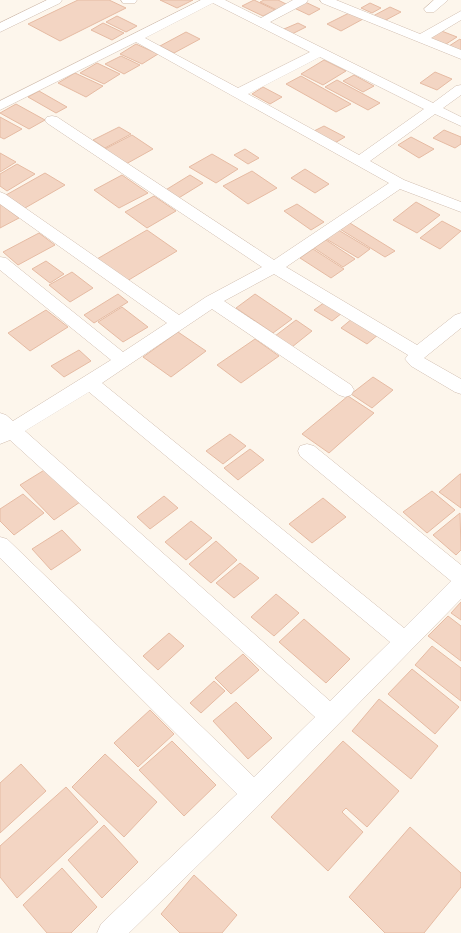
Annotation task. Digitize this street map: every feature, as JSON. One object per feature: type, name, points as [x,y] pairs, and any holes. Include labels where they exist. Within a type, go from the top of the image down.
[{"type":"street","points":[[0,28],[56,0]]},
{"type":"street","points":[[126,0],[131,0]]},
{"type":"street","points":[[0,106],[210,0]]},
{"type":"street","points":[[216,0],[461,122]]},
{"type":"street","points":[[262,22],[302,0]]},
{"type":"street","points":[[326,0],[461,55]]},
{"type":"street","points":[[430,9],[442,0]]},
{"type":"street","points":[[421,39],[461,15]]},
{"type":"street","points":[[135,37],[239,93],[359,162],[399,183],[457,201]]},
{"type":"street","points":[[239,93],[321,51]]},
{"type":"street","points":[[359,162],[461,89]]},
{"type":"street","points":[[52,120],[274,267],[418,353]]},
{"type":"street","points":[[330,716],[4,429],[90,382],[212,301],[274,267],[399,183]]},
{"type":"street","points":[[0,197],[178,323]]},
{"type":"street","points":[[0,262],[123,361]]},
{"type":"street","points":[[212,301],[345,390]]},
{"type":"street","points":[[461,319],[418,353],[414,359],[461,387]]},
{"type":"street","points":[[90,382],[405,641]]},
{"type":"street","points":[[306,451],[461,577]]},
{"type":"street","points":[[0,545],[254,794]]},
{"type":"street","points":[[110,933],[254,794],[461,585]]},
{"type":"building","points":[[78,0],[109,0],[126,8],[60,41],[28,24]]},
{"type":"building","points":[[160,0],[193,0],[177,8]]},
{"type":"building","points":[[254,0],[275,10],[263,16],[242,6]]},
{"type":"building","points":[[264,0],[278,0],[288,5],[277,10],[260,2]]},
{"type":"building","points":[[303,1],[320,9],[309,15],[292,7]]},
{"type":"building","points":[[370,3],[381,8],[372,13],[361,8]]},
{"type":"building","points":[[390,7],[401,12],[384,21],[373,16]]},
{"type":"building","points":[[349,13],[363,19],[341,31],[327,24]]},
{"type":"building","points":[[117,16],[137,26],[126,32],[106,22]]},
{"type":"building","points":[[103,23],[124,33],[112,40],[91,30]]},
{"type":"building","points":[[298,23],[306,27],[292,34],[284,29]]},
{"type":"building","points":[[439,30],[457,37],[443,46],[426,39]]},
{"type":"building","points":[[186,32],[200,39],[174,53],[160,46]]},
{"type":"building","points":[[460,39],[461,52],[446,48]]},
{"type":"building","points":[[136,44],[158,54],[142,64],[120,54]]},
{"type":"building","points":[[121,56],[140,65],[124,74],[105,64]]},
{"type":"building","points":[[324,60],[346,71],[323,85],[301,74]]},
{"type":"building","points":[[97,63],[120,74],[104,84],[80,73]]},
{"type":"building","points":[[435,72],[452,79],[437,90],[420,83]]},
{"type":"building","points":[[75,73],[103,86],[86,97],[58,83]]},
{"type":"building","points":[[354,75],[374,86],[363,92],[343,81]]},
{"type":"building","points":[[301,76],[351,104],[336,112],[286,84]]},
{"type":"building","points":[[337,80],[380,103],[368,110],[325,87]]},
{"type":"building","points":[[263,87],[282,97],[270,104],[252,94]]},
{"type":"building","points":[[39,91],[67,107],[56,113],[28,97]]},
{"type":"building","points":[[16,104],[45,120],[29,129],[0,113]]},
{"type":"building","points":[[0,117],[22,129],[4,139],[0,137]]},
{"type":"building","points":[[324,126],[345,137],[333,144],[312,132]]},
{"type":"building","points":[[119,127],[131,134],[105,148],[93,140]]},
{"type":"building","points":[[444,130],[461,137],[461,144],[455,148],[433,138]]},
{"type":"building","points":[[132,135],[153,149],[126,164],[105,149]]},
{"type":"building","points":[[411,137],[434,149],[419,158],[398,145]]},
{"type":"building","points":[[245,149],[259,158],[248,164],[234,155]]},
{"type":"building","points":[[0,153],[16,162],[0,172]]},
{"type":"building","points":[[212,154],[238,169],[216,183],[189,167]]},
{"type":"building","points":[[17,164],[35,174],[7,191],[0,186],[0,174]]},
{"type":"building","points":[[305,169],[329,184],[315,193],[291,178]]},
{"type":"building","points":[[252,171],[277,188],[248,204],[223,186]]},
{"type":"building","points":[[45,173],[65,185],[25,208],[6,195]]},
{"type":"building","points":[[122,175],[148,193],[119,208],[94,190]]},
{"type":"building","points":[[190,175],[203,183],[177,199],[164,191]]},
{"type":"building","points":[[154,196],[176,211],[147,228],[125,212]]},
{"type":"building","points":[[416,202],[440,215],[417,233],[393,220]]},
{"type":"building","points":[[0,204],[19,218],[0,228]]},
{"type":"building","points":[[297,204],[324,222],[311,230],[284,211]]},
{"type":"building","points":[[345,220],[395,251],[385,257],[335,226]]},
{"type":"building","points":[[442,221],[461,231],[440,249],[420,238]]},
{"type":"building","points":[[335,228],[370,249],[358,258],[323,237]]},
{"type":"building","points":[[147,230],[177,251],[127,281],[97,259]]},
{"type":"building","points":[[39,233],[55,245],[18,265],[3,252]]},
{"type":"building","points":[[326,240],[355,259],[343,267],[314,248]]},
{"type":"building","points":[[313,249],[344,269],[331,278],[300,258]]},
{"type":"building","points":[[46,261],[64,274],[50,283],[32,269]]},
{"type":"building","points":[[72,272],[93,288],[70,302],[49,285]]},
{"type":"building","points":[[118,294],[128,302],[94,323],[84,315]]},
{"type":"building","points":[[255,294],[292,319],[273,333],[236,308]]},
{"type":"building","points":[[325,302],[342,313],[332,321],[314,310]]},
{"type":"building","points":[[122,307],[148,327],[123,342],[98,322]]},
{"type":"building","points":[[46,310],[68,327],[30,351],[8,333]]},
{"type":"building","points":[[353,318],[379,334],[367,344],[341,328]]},
{"type":"building","points":[[296,320],[312,331],[292,347],[275,336]]},
{"type":"building","points":[[178,332],[206,351],[171,377],[143,357]]},
{"type":"building","points":[[255,339],[279,356],[241,383],[217,365]]},
{"type":"building","points":[[79,350],[91,361],[64,377],[51,366]]},
{"type":"building","points":[[373,377],[393,390],[372,408],[351,394]]},
{"type":"building","points":[[348,396],[374,413],[329,453],[302,434]]},
{"type":"building","points":[[230,434],[246,446],[223,464],[206,451]]},
{"type":"building","points":[[250,449],[264,460],[238,480],[224,468]]},
{"type":"building","points":[[46,469],[80,502],[54,520],[20,485]]},
{"type":"building","points":[[461,474],[461,508],[439,492]]},
{"type":"building","points":[[432,491],[455,510],[427,533],[403,512]]},
{"type":"building","points":[[23,494],[44,513],[14,535],[0,521],[0,509]]},
{"type":"building","points":[[164,496],[178,508],[150,529],[137,517]]},
{"type":"building","points":[[323,498],[346,517],[312,543],[289,524]]},
{"type":"building","points":[[460,513],[461,550],[456,555],[433,535]]},
{"type":"building","points":[[191,521],[212,538],[186,560],[165,542]]},
{"type":"building","points":[[62,530],[81,550],[51,570],[32,549]]},
{"type":"building","points":[[216,541],[237,560],[211,583],[189,564]]},
{"type":"building","points":[[240,563],[259,578],[234,598],[216,583]]},
{"type":"building","points":[[276,594],[299,613],[274,636],[251,617]]},
{"type":"building","points":[[461,602],[461,620],[451,613]]},
{"type":"building","points":[[448,616],[461,626],[461,661],[428,636]]},
{"type":"building","points":[[304,619],[350,659],[326,683],[279,642]]},
{"type":"building","points":[[169,633],[184,646],[158,670],[143,656]]},
{"type":"building","points":[[432,646],[461,668],[461,701],[415,665]]},
{"type":"building","points":[[243,654],[259,670],[231,694],[215,678]]},
{"type":"building","points":[[412,669],[459,707],[435,734],[388,694]]},
{"type":"building","points":[[214,681],[225,691],[201,713],[190,703]]},
{"type":"building","points":[[379,699],[438,746],[411,779],[352,731]]},
{"type":"building","points":[[236,702],[272,738],[248,759],[213,721]]},
{"type":"building","points":[[150,710],[174,734],[138,767],[114,743]]},
{"type":"building","points":[[172,741],[216,785],[184,816],[139,770]]},
{"type":"building","points":[[343,741],[399,791],[367,827],[346,808],[342,812],[363,832],[328,871],[271,817]]},
{"type":"building","points":[[105,754],[157,802],[124,837],[72,787]]},
{"type":"building","points":[[21,764],[46,791],[0,833],[0,783]]},
{"type":"building","points":[[66,787],[98,822],[17,898],[0,877],[0,846]]},
{"type":"building","points":[[104,825],[138,862],[102,898],[68,860]]},
{"type":"building","points":[[410,827],[461,873],[461,887],[424,933],[385,933],[349,897]]},
{"type":"building","points":[[62,868],[97,907],[71,933],[47,933],[23,905]]},
{"type":"building","points":[[194,875],[237,915],[222,933],[180,933],[161,914]]}]
